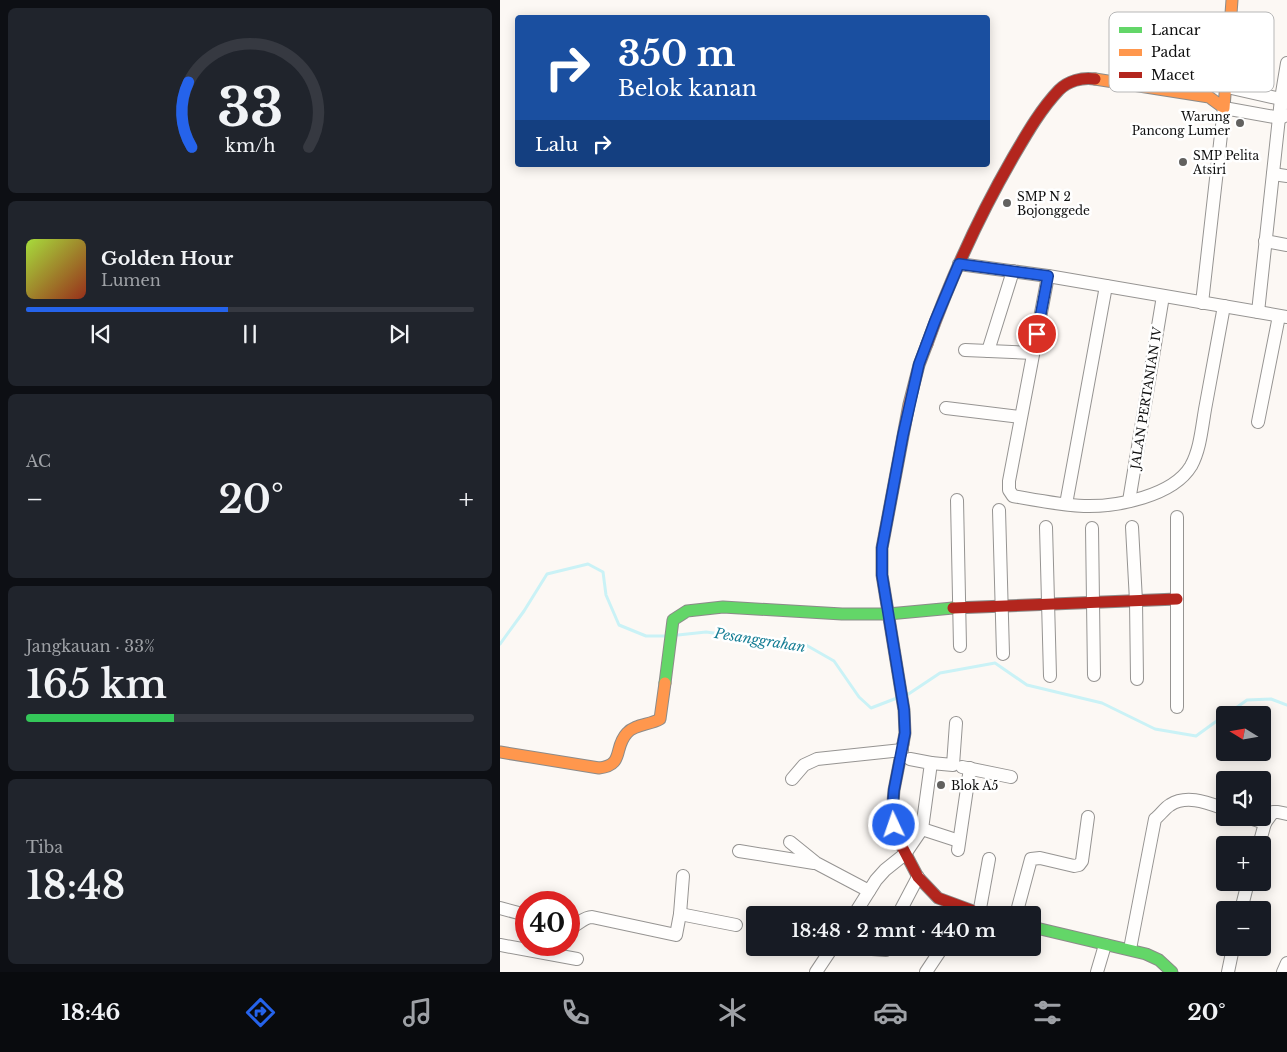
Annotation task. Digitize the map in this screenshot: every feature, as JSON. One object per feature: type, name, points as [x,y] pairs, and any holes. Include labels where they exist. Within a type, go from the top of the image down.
[{"type":"street","points":[[1258,312],[1273,174],[1283,117],[1287,63]]},
{"type":"street","points":[[953,906],[938,898],[918,877],[897,837],[892,814],[894,790],[906,755],[904,710],[882,575],[882,548],[898,458],[919,364],[959,264],[992,194],[1031,126],[1060,89],[1072,81],[1090,78],[1109,81]]},
{"type":"street","points":[[1183,92],[1209,96],[1224,108],[1283,117]]},
{"type":"street","points":[[1209,96],[1217,92]]},
{"type":"street","points":[[1202,303],[1226,92]]},
{"type":"street","points":[[1247,92],[1284,101]]},
{"type":"street","points":[[1273,174],[1287,176]]},
{"type":"street","points":[[1265,241],[1287,245]]},
{"type":"street","points":[[959,264],[1048,276],[1283,317],[1258,422]]},
{"type":"street","points":[[988,351],[1013,272]]},
{"type":"street","points":[[1048,276],[1008,481],[1009,490],[1013,496],[1066,504],[1096,506],[1144,498],[1163,491],[1178,480],[1190,468],[1199,444],[1224,306]]},
{"type":"street","points":[[1066,504],[1106,286]]},
{"type":"street","name":"JALAN PERTANIAN IV","points":[[1129,501],[1163,296]]},
{"type":"street","points":[[964,350],[1033,353]]},
{"type":"street","points":[[946,408],[1020,417]]},
{"type":"street","points":[[957,500],[960,646]]},
{"type":"street","points":[[1000,510],[1003,654]]},
{"type":"street","points":[[1177,517],[1177,707]]},
{"type":"street","points":[[1046,526],[1050,676]]},
{"type":"street","points":[[1132,527],[1138,679]]},
{"type":"street","points":[[1092,528],[1094,675]]},
{"type":"street","points":[[500,752],[599,768],[606,768],[612,765],[617,760],[623,736],[627,732],[635,727],[660,719],[674,620],[677,616],[687,611],[723,607],[842,614],[888,614],[960,607],[1177,599]]},
{"type":"street","points":[[953,765],[956,723]]},
{"type":"street","points":[[792,779],[804,765],[809,761],[817,759],[906,755],[930,763],[953,765],[1011,777]]},
{"type":"street","points":[[860,906],[876,880],[905,854],[922,829],[930,763]]},
{"type":"street","points":[[922,829],[959,845],[970,768]]},
{"type":"street","points":[[1130,949],[1155,819],[1170,805],[1185,798],[1216,805]]},
{"type":"street","points":[[1271,815],[1273,812],[1287,814]]},
{"type":"street","points":[[1018,906],[1031,859],[1040,858],[1074,866],[1079,865],[1082,861],[1088,817]]},
{"type":"street","points":[[790,842],[816,863],[869,891]]},
{"type":"street","points":[[740,851],[816,863]]},
{"type":"street","points":[[982,906],[989,859]]},
{"type":"street","points":[[580,922],[592,916],[675,935],[678,934],[683,876]]},
{"type":"street","points":[[903,906],[918,877]]},
{"type":"street","points":[[500,908],[515,912]]},
{"type":"street","points":[[680,914],[736,925]]},
{"type":"street","points":[[1041,929],[1130,949],[1159,960],[1172,972]]},
{"type":"street","points":[[1097,972],[1105,944]]},
{"type":"street","points":[[500,945],[577,959]]},
{"type":"street","points":[[816,972],[827,956]]},
{"type":"street","points":[[926,972],[937,956]]},
{"type":"street","points":[[1228,972],[1231,956]]},
{"type":"street","points":[[1283,972],[1287,963]]},
{"type":"waterway","name":"Pesanggrahan","points":[[500,644],[524,611],[547,574],[588,564],[603,572],[606,595],[619,625],[646,636],[666,636]]},
{"type":"waterway","name":"Pesanggrahan","points":[[678,635],[706,632],[806,645],[834,661],[859,697],[871,708],[897,698]]},
{"type":"waterway","name":"Pesanggrahan","points":[[907,695],[940,673],[995,663],[1027,685],[1102,703],[1155,729],[1196,736],[1216,722]]},
{"type":"waterway","name":"Pesanggrahan","points":[[1239,706],[1247,700],[1271,699],[1287,705]]},
{"type":"traffic: fast","points":[[665,683],[673,620],[687,611],[723,607],[842,614],[888,614],[953,608]]},
{"type":"traffic: fast","points":[[1041,929],[1146,954],[1159,960],[1172,972]]},
{"type":"traffic: slow","points":[[1231,12],[1232,0]]},
{"type":"traffic: slow","points":[[1095,79],[1109,81]]},
{"type":"traffic: slow","points":[[1177,92],[1209,97],[1224,108],[1225,92]]},
{"type":"traffic: slow","points":[[903,744],[905,733],[904,710],[882,575],[882,548],[909,404],[919,365],[927,344]]},
{"type":"traffic: slow","points":[[500,752],[599,768],[607,766],[616,760],[620,744],[630,730],[660,719],[665,683]]},
{"type":"traffic: jam","points":[[927,344],[945,296],[976,227],[1017,150],[1034,123],[1052,98],[1067,84],[1076,80],[1095,79]]},
{"type":"traffic: jam","points":[[953,608],[1177,599]]},
{"type":"traffic: jam","points":[[903,744],[894,790],[892,814],[897,837],[918,877],[938,898],[960,906]]},
{"type":"place","name":"Warung Pancong Lumer","points":[[1240,123]]},
{"type":"place","name":"SMP Pelita Atsiri","points":[[1183,162]]},
{"type":"place","name":"SMP N 2 Bojonggede","points":[[1007,203]]},
{"type":"place","name":"Blok A5","points":[[941,785]]},
{"type":"route","points":[[894,825],[892,814],[894,790],[905,733],[904,710],[881,561],[896,466],[919,364],[959,264],[1048,276],[1037,334]]}]
